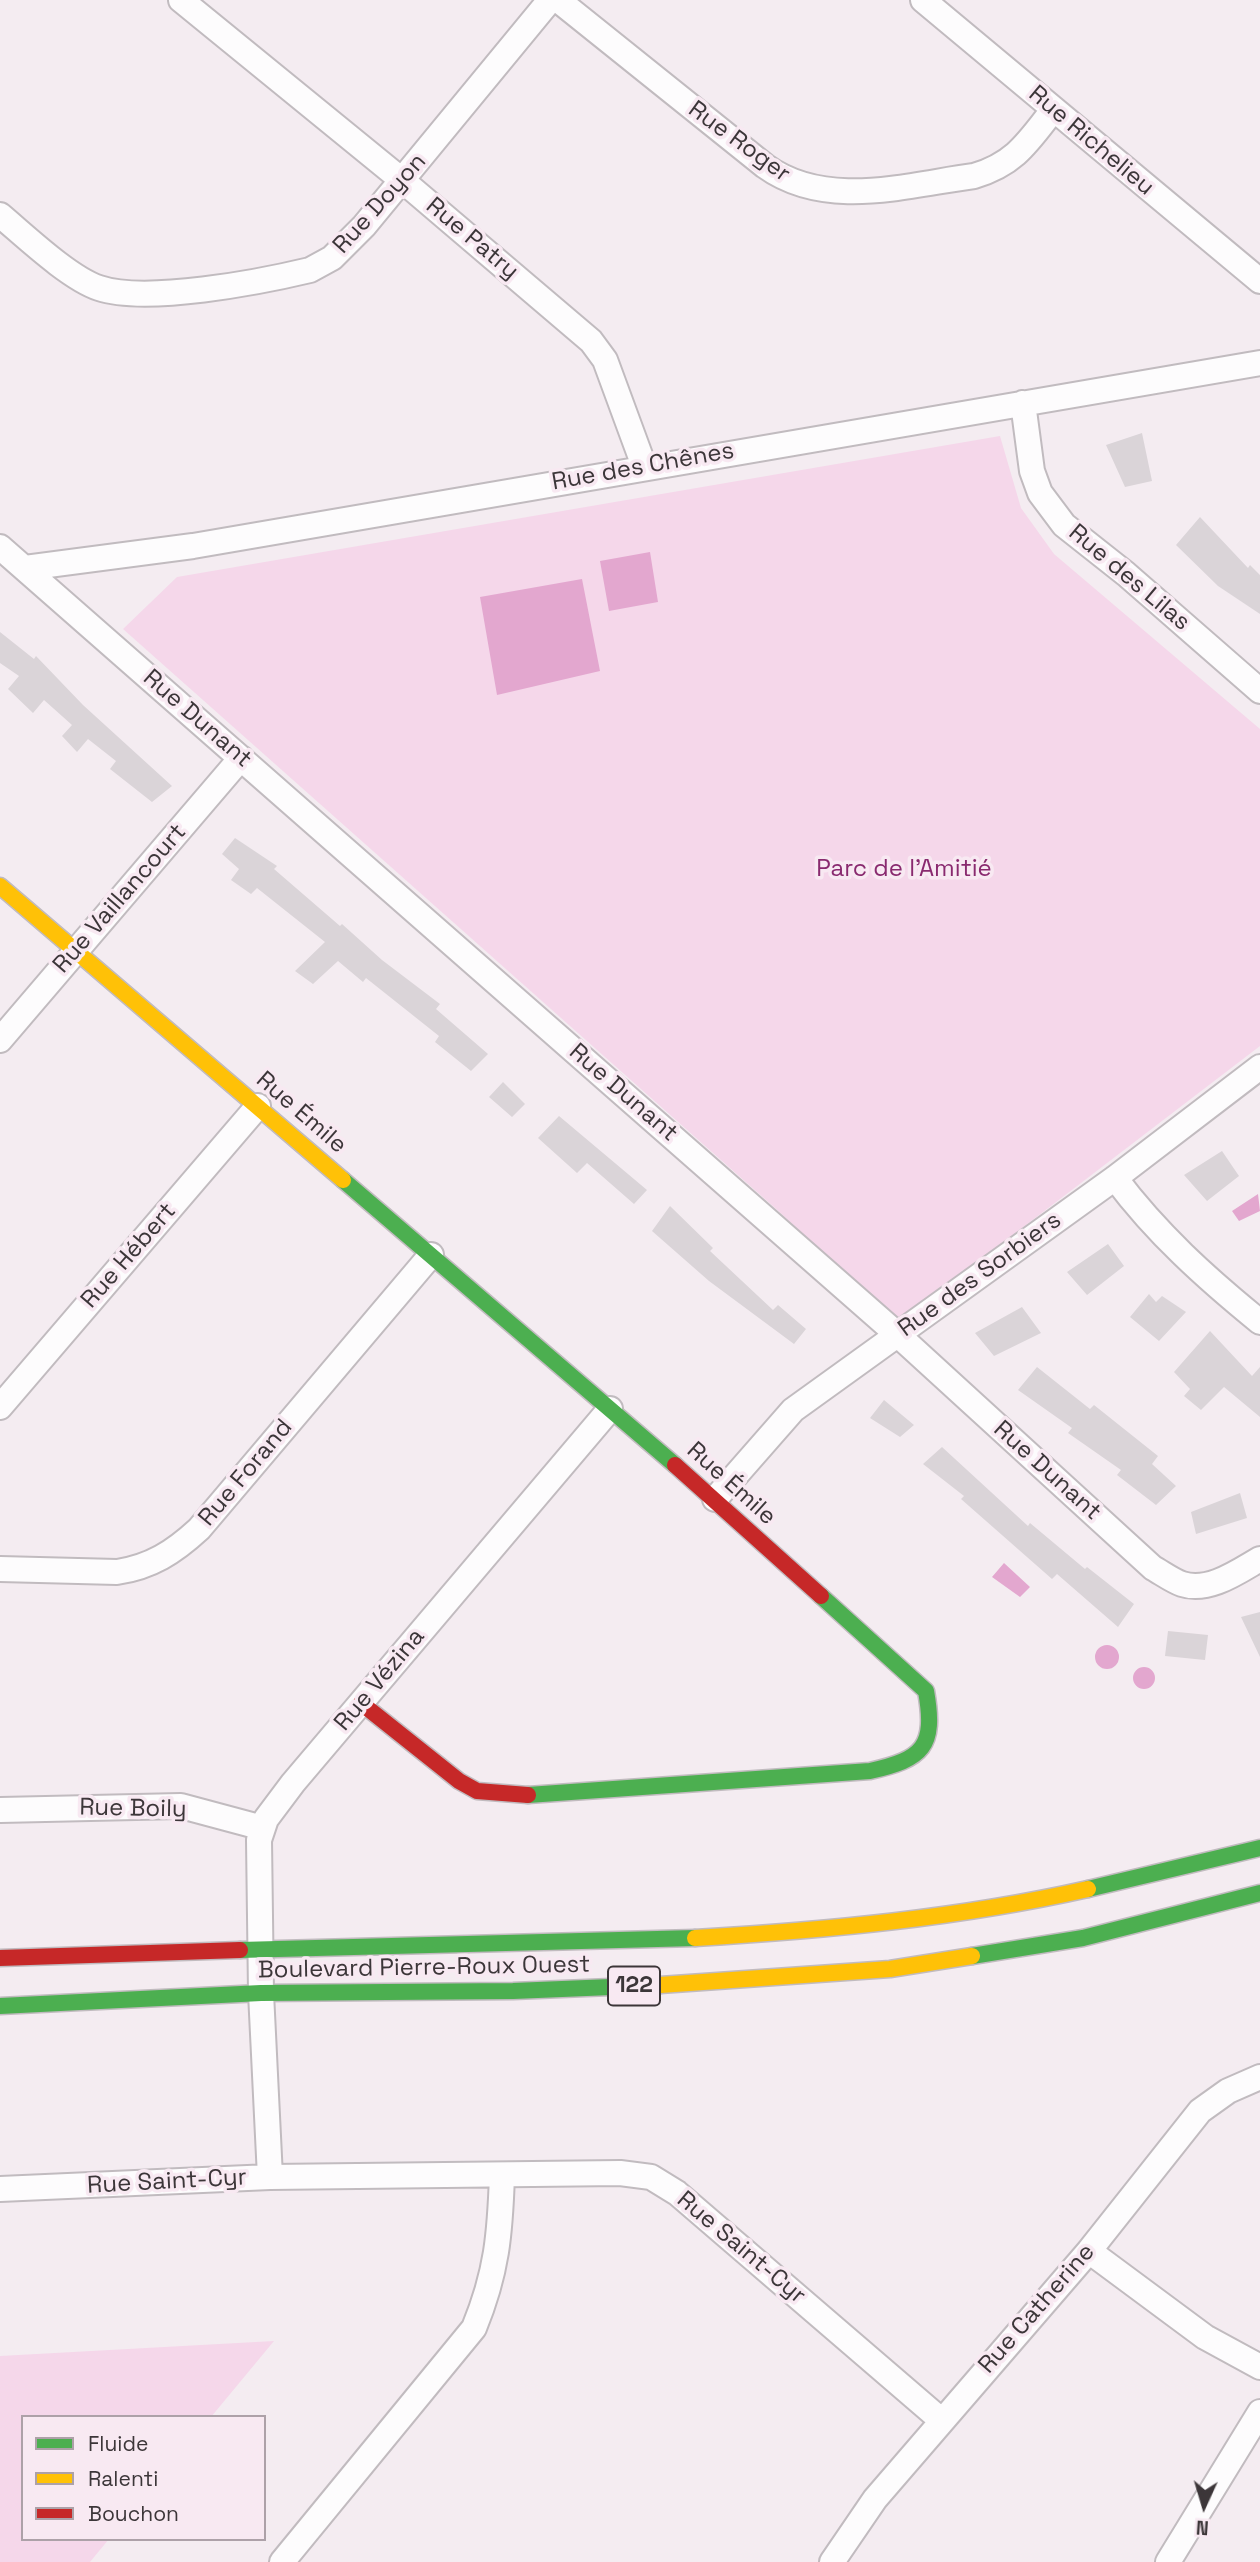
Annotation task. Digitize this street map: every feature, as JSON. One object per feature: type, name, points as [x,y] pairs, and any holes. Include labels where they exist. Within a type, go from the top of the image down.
[{"type":"main road","name":"Rue Émile","points":[[0,886],[715,1499],[926,1691],[931,1712],[930,1734],[920,1752],[907,1764],[870,1771],[493,1795],[477,1791],[444,1771],[361,1703]]},
{"type":"main road","name":"Boulevard Pierre-Roux Ouest","points":[[0,1958],[259,1948],[736,1937],[901,1922],[1086,1890],[1260,1847]]},
{"type":"main road","name":"Boulevard Pierre-Roux Ouest","points":[[0,2006],[261,1993],[513,1991],[743,1982],[890,1969],[1083,1938],[1260,1893]]},
{"type":"street","name":"Rue Patry","points":[[181,0],[403,181],[591,341],[605,360],[643,466]]},
{"type":"street","name":"Rue Doyon","points":[[0,215],[96,288],[130,296],[161,294],[310,270],[332,258],[348,243],[403,181],[550,0]]},
{"type":"street","name":"Rue Roger","points":[[558,0],[783,179],[822,190],[856,192],[974,176],[993,170],[1021,150],[1053,110]]},
{"type":"street","name":"Rue Richelieu","points":[[923,0],[1260,281]]},
{"type":"street","name":"Rue des Chênes","points":[[25,569],[206,544],[643,466],[1260,363]]},
{"type":"street","name":"Rue des Lilas","points":[[1023,403],[1032,471],[1040,493],[1064,525],[1126,574],[1260,691]]},
{"type":"street","name":"Rue Dunant","points":[[0,547],[898,1335],[1153,1568],[1183,1585],[1202,1586],[1233,1575],[1260,1559]]},
{"type":"street","name":"Rue Vaillancourt","points":[[0,1040],[241,758]]},
{"type":"street","name":"Rue des Sorbiers","points":[[715,1499],[793,1410],[1115,1178],[1260,1067]]},
{"type":"street","name":"Rue Hébert","points":[[0,1407],[258,1106]]},
{"type":"street","points":[[1115,1178],[1144,1216],[1197,1271],[1260,1322]]},
{"type":"street","name":"Rue Forand","points":[[0,1569],[117,1572],[136,1569],[173,1553],[199,1529],[431,1255]]},
{"type":"street","name":"Rue Vézina","points":[[270,2177],[259,1948],[259,1840],[263,1828],[293,1783],[610,1409]]},
{"type":"street","name":"Rue Boily","points":[[0,1810],[181,1806],[263,1828]]},
{"type":"street","name":"Rue Catherine","points":[[832,2562],[875,2499],[1089,2251],[1200,2110],[1228,2091],[1260,2077]]},
{"type":"street","name":"Rue Saint-Cyr","points":[[0,2189],[270,2177],[620,2173],[651,2177],[677,2193],[941,2420]]},
{"type":"street","points":[[282,2562],[474,2328],[488,2294],[499,2247],[502,2175]]},
{"type":"street","points":[[1089,2251],[1205,2337],[1260,2367]]},
{"type":"street","points":[[1168,2562],[1260,2412]]},
{"type":"green space","name":"Parc de l'Amitié","points":[[1000,436],[1021,508],[1054,554],[1260,729],[1260,1046],[898,1323],[775,1208],[123,629],[177,577]]},
{"type":"green space","points":[[274,2341],[213,2415],[21,2415],[21,2541],[107,2541],[90,2562],[0,2562],[0,2356]]},
{"type":"shaded area","points":[[650,552],[658,602],[609,611],[600,561]]},
{"type":"shaded area","points":[[582,579],[600,671],[497,695],[480,597]]},
{"type":"shaded area","points":[[1258,1194],[1260,1211],[1239,1221],[1232,1211]]},
{"type":"shaded area","points":[[1004,1563],[1030,1587],[1020,1597],[992,1577]]},
{"type":"shaded area","points":[[1107,1645],[1116,1648],[1119,1657],[1116,1666],[1107,1669],[1098,1666],[1095,1657],[1098,1648]]},
{"type":"shaded area","points":[[1144,1667],[1152,1670],[1155,1678],[1152,1686],[1144,1689],[1136,1686],[1133,1678],[1136,1670]]},
{"type":"building","points":[[1142,433],[1152,481],[1125,487],[1106,445]]},
{"type":"building","points":[[1200,517],[1248,568],[1250,565],[1260,575],[1260,614],[1218,586],[1176,545]]},
{"type":"building","points":[[0,632],[34,659],[36,656],[83,705],[172,786],[152,802],[110,769],[116,761],[88,739],[77,752],[62,736],[72,725],[44,700],[33,713],[8,689],[19,676],[0,663]]},
{"type":"building","points":[[235,838],[277,866],[274,869],[340,926],[342,924],[382,960],[440,1004],[436,1009],[488,1054],[471,1071],[435,1042],[439,1036],[366,978],[363,982],[338,961],[313,984],[295,971],[325,942],[257,888],[251,894],[231,880],[239,869],[222,854]]},
{"type":"building","points":[[503,1082],[525,1104],[512,1117],[489,1097]]},
{"type":"building","points":[[559,1116],[647,1190],[634,1204],[587,1163],[577,1173],[538,1138]]},
{"type":"building","points":[[1222,1151],[1239,1176],[1207,1201],[1184,1175]]},
{"type":"building","points":[[670,1206],[713,1248],[710,1251],[773,1310],[778,1305],[806,1329],[794,1344],[709,1281],[652,1231]]},
{"type":"building","points":[[1108,1244],[1124,1266],[1087,1295],[1067,1272]]},
{"type":"building","points":[[1149,1294],[1156,1302],[1162,1296],[1186,1312],[1159,1341],[1130,1317]]},
{"type":"building","points":[[1022,1307],[1041,1333],[994,1356],[975,1333]]},
{"type":"building","points":[[1210,1331],[1252,1376],[1260,1367],[1260,1417],[1224,1387],[1201,1410],[1184,1396],[1190,1389],[1174,1372]]},
{"type":"building","points":[[1037,1367],[1090,1409],[1094,1405],[1158,1456],[1152,1464],[1176,1486],[1156,1505],[1117,1475],[1121,1470],[1068,1433],[1072,1428],[1018,1390]]},
{"type":"building","points":[[884,1400],[914,1425],[900,1437],[870,1418]]},
{"type":"building","points":[[942,1447],[1028,1526],[1030,1523],[1085,1569],[1087,1567],[1134,1604],[1118,1627],[1057,1574],[1052,1579],[961,1499],[964,1496],[923,1464]]},
{"type":"building","points":[[1240,1493],[1247,1518],[1196,1534],[1191,1512]]},
{"type":"building","points":[[1260,1612],[1260,1657],[1241,1617]]},
{"type":"building","points":[[1168,1631],[1208,1635],[1205,1660],[1165,1656]]},
{"type":"traffic: fast","points":[[343,1180],[675,1465]]},
{"type":"traffic: fast","points":[[528,1795],[870,1771],[914,1755],[922,1748],[927,1738],[929,1710],[926,1691],[821,1596]]},
{"type":"traffic: fast","points":[[1088,1889],[1260,1848]]},
{"type":"traffic: fast","points":[[972,1956],[1083,1938],[1260,1893]]},
{"type":"traffic: fast","points":[[240,1950],[695,1938]]},
{"type":"traffic: fast","points":[[0,2006],[261,1993],[513,1991],[660,1985]]},
{"type":"traffic: slow","points":[[0,886],[343,1180]]},
{"type":"traffic: slow","points":[[695,1938],[794,1931],[942,1915],[1088,1889]]},
{"type":"traffic: slow","points":[[660,1985],[890,1969],[972,1956]]},
{"type":"traffic: jam","points":[[675,1465],[821,1596]]},
{"type":"traffic: jam","points":[[361,1703],[459,1781],[477,1791],[528,1795]]},
{"type":"traffic: jam","points":[[0,1958],[240,1950]]}]
